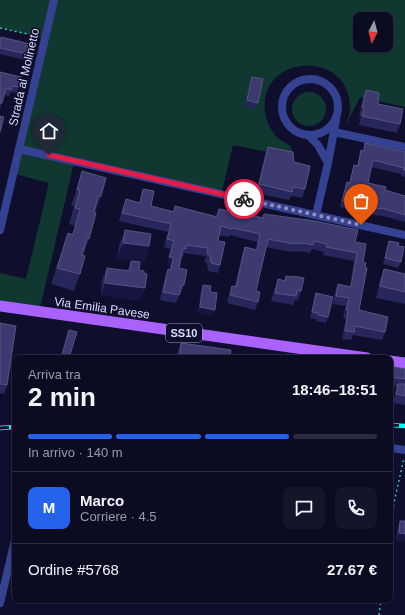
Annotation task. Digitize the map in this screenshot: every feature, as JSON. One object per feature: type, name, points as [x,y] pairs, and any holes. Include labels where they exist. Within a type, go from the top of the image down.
[{"type":"main road","name":"Via Emilia Pavese","points":[[0,306],[346,355]]},
{"type":"main road","points":[[393,361],[405,363]]},
{"type":"street","name":"Strada al Molinetto","points":[[0,230],[4,196],[19,149],[54,0]]},
{"type":"street","points":[[316,215],[339,110],[338,100],[334,91],[328,84],[310,78],[300,80],[292,85],[286,92],[282,101],[282,111],[285,120],[290,128],[298,133],[316,135],[324,132],[336,119]]},
{"type":"street","points":[[334,132],[405,147]]},
{"type":"street","points":[[308,135],[318,145],[328,163]]},
{"type":"street","points":[[19,149],[405,235]]},
{"type":"street","points":[[393,449],[405,451]]},
{"type":"street","points":[[0,603],[12,553]]},
{"type":"path","points":[[0,28],[45,38]]},
{"type":"path","points":[[393,510],[405,451]]},
{"type":"path","points":[[379,615],[381,603]]},
{"type":"green space","points":[[0,0],[405,0],[405,107],[360,97],[346,125],[350,114],[347,90],[337,76],[322,68],[306,66],[289,69],[276,78],[267,92],[265,112],[268,123],[276,136],[291,147],[294,157],[233,145],[221,195],[74,163],[39,312],[0,307],[0,273],[26,279],[49,183],[15,174],[46,39],[0,28]]},
{"type":"green space","points":[[306,92],[312,92],[316,93],[323,99],[326,109],[325,116],[319,123],[312,126],[306,126],[302,125],[295,119],[292,112],[292,106],[293,102],[299,95]]},
{"type":"building","points":[[1,37],[30,44],[27,54],[0,48]]},
{"type":"building","points":[[0,72],[21,77],[19,87],[12,86],[11,90],[6,88],[2,103],[0,103]]},
{"type":"building","points":[[252,77],[263,79],[258,103],[247,100]]},
{"type":"building","points":[[366,90],[379,93],[378,104],[403,109],[400,124],[362,116],[364,108],[362,107]]},
{"type":"building","points":[[0,116],[4,117],[0,132]]},
{"type":"building","points":[[365,143],[405,152],[405,170],[403,170],[404,168],[373,160],[368,183],[386,187],[385,190],[405,196],[405,215],[381,208],[342,201],[347,182],[350,183],[354,165],[358,166],[361,150],[364,151]]},
{"type":"building","points":[[268,147],[293,152],[294,162],[310,166],[305,189],[293,187],[292,192],[259,184]]},
{"type":"building","points":[[82,171],[106,178],[101,196],[98,196],[94,212],[96,213],[89,239],[87,238],[82,255],[85,256],[80,274],[57,268],[68,233],[73,235],[80,209],[75,208],[80,190],[77,190]]},
{"type":"building","points":[[143,189],[154,191],[151,206],[174,212],[175,206],[217,217],[219,209],[263,218],[264,214],[315,221],[358,230],[355,242],[366,244],[363,262],[366,263],[365,267],[367,268],[359,310],[388,317],[385,332],[355,326],[354,332],[345,331],[348,311],[346,310],[349,298],[336,296],[338,284],[351,287],[357,253],[326,247],[327,244],[314,241],[313,245],[302,243],[294,244],[268,239],[256,291],[260,292],[258,302],[230,295],[232,286],[236,287],[245,247],[257,250],[260,234],[221,226],[218,241],[225,242],[220,265],[211,263],[210,255],[207,254],[208,248],[186,245],[186,249],[183,248],[179,268],[187,270],[184,285],[182,285],[179,295],[163,292],[168,269],[171,270],[173,258],[169,257],[174,241],[167,239],[171,224],[122,213],[126,199],[140,203]]},
{"type":"building","points":[[125,230],[151,234],[149,246],[123,243]]},
{"type":"building","points":[[389,241],[399,243],[398,246],[404,247],[401,262],[385,258]]},
{"type":"building","points":[[131,261],[140,262],[139,270],[144,271],[144,273],[147,274],[145,288],[105,283],[107,268],[130,271]]},
{"type":"building","points":[[384,269],[405,274],[405,292],[380,286]]},
{"type":"building","points":[[286,276],[304,278],[301,291],[297,290],[296,296],[275,293],[278,279],[285,281]]},
{"type":"building","points":[[203,285],[211,286],[210,292],[217,293],[215,310],[200,307]]},
{"type":"building","points":[[316,293],[333,297],[328,317],[312,312]]},
{"type":"building","points":[[0,323],[16,326],[7,385],[0,384]]},
{"type":"building","points":[[69,330],[77,332],[70,355],[62,355]]},
{"type":"building","points":[[181,343],[231,350],[230,355],[179,355]]},
{"type":"building","points":[[393,367],[405,369],[405,379],[393,377]]},
{"type":"building","points":[[398,384],[405,384],[405,396],[396,394]]},
{"type":"building","points":[[400,521],[405,521],[405,534],[399,533]]},
{"type":"railway","points":[[393,425],[405,426]]},
{"type":"railway","points":[[0,428],[12,427]]},
{"type":"way so far","points":[[244,199],[361,225]]},
{"type":"route","points":[[49,155],[244,199]]}]
